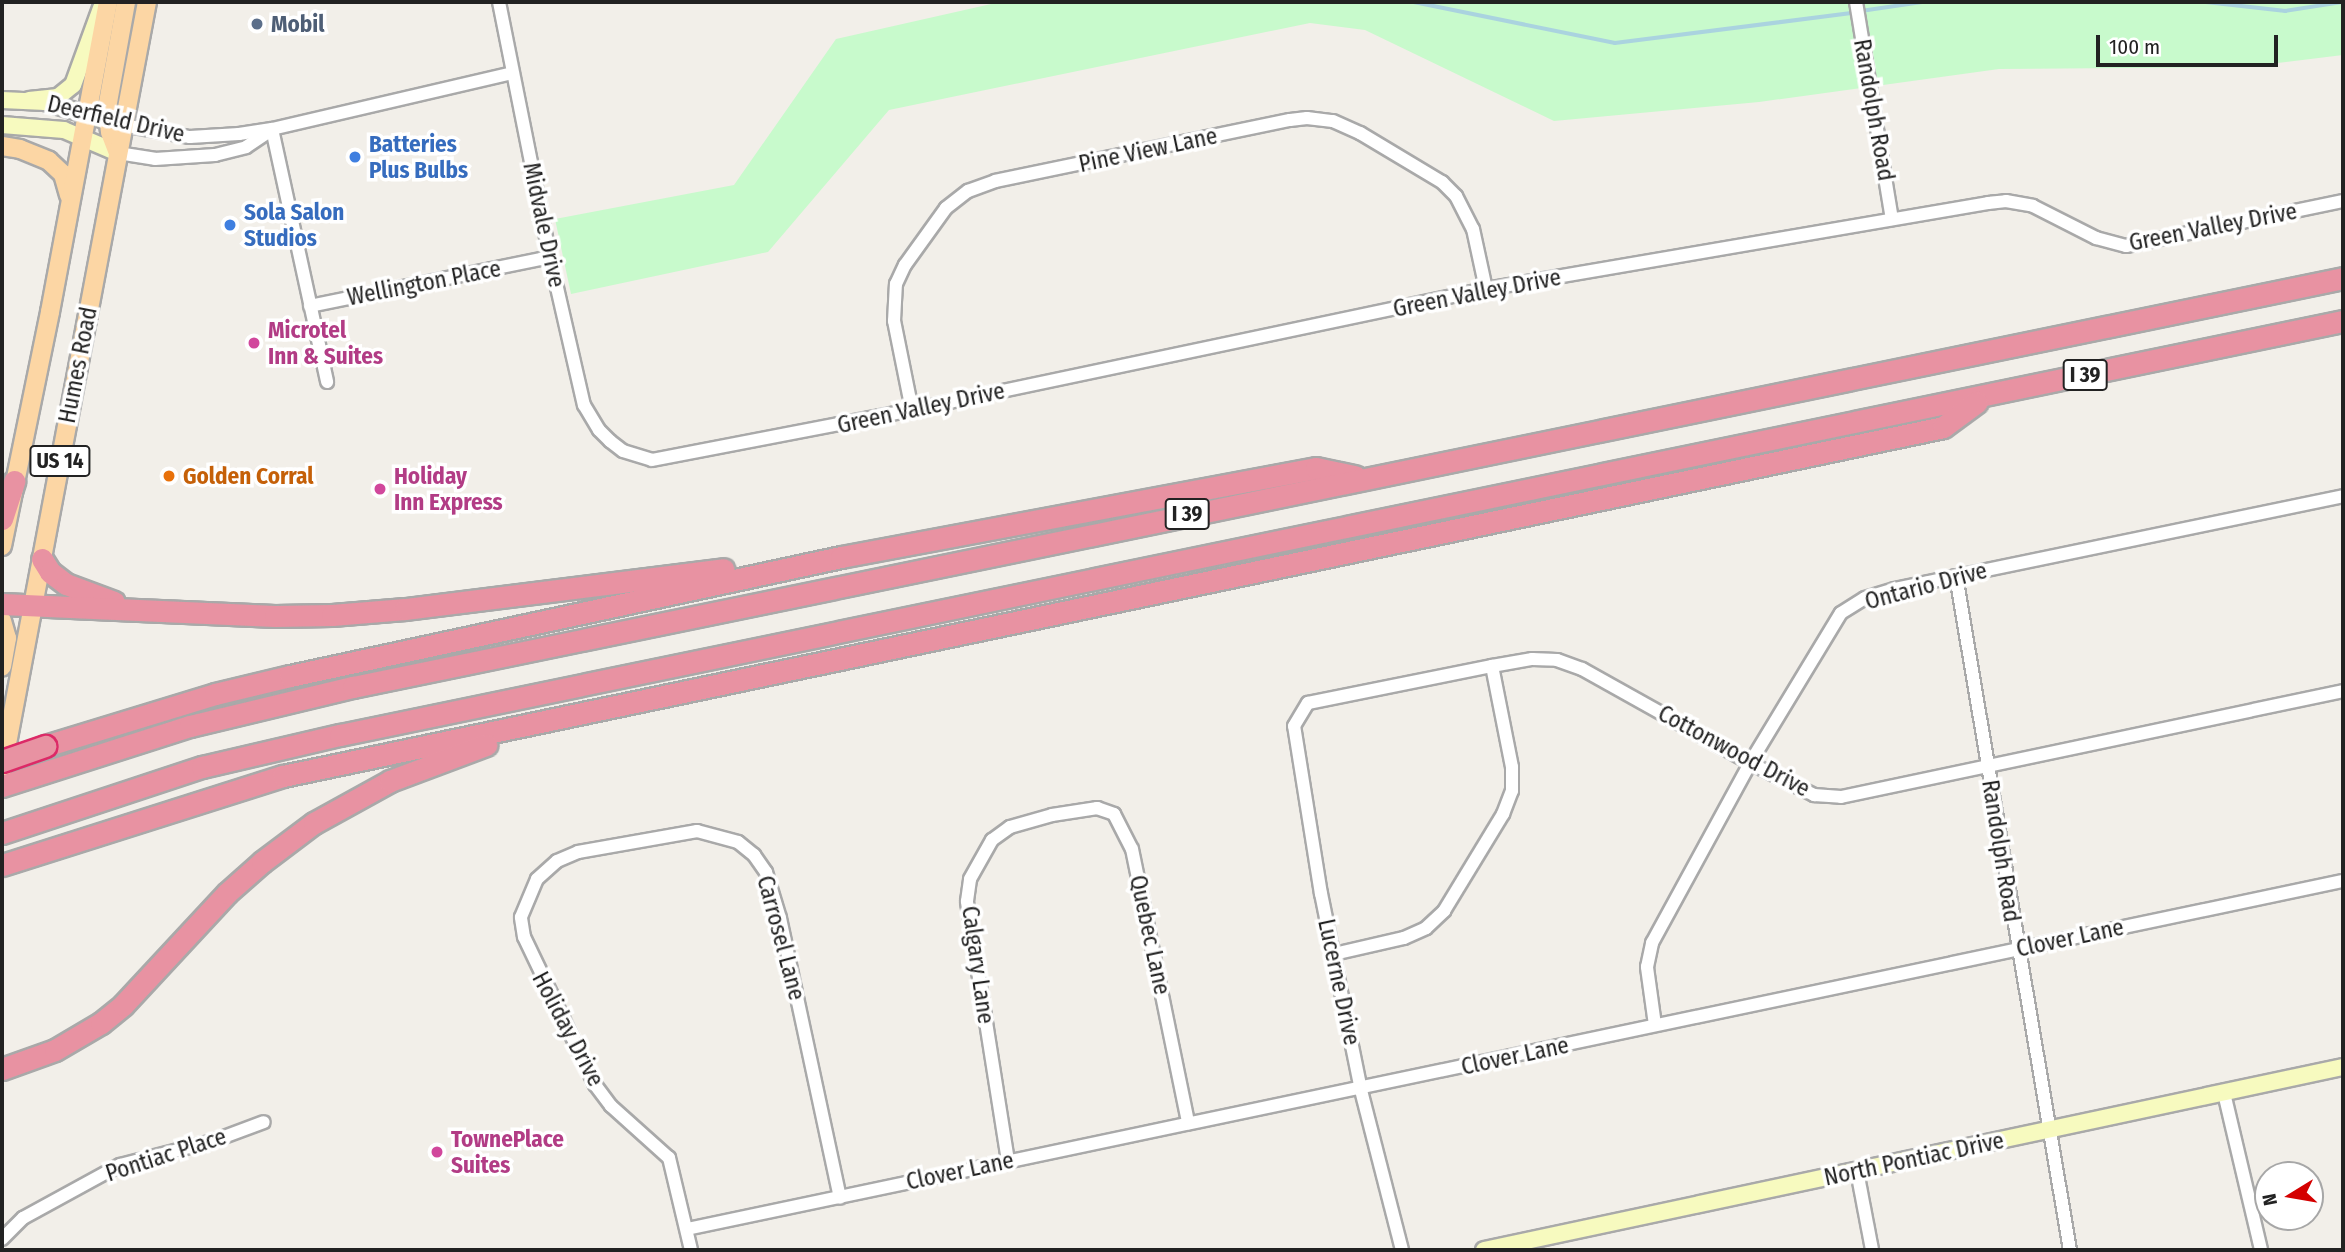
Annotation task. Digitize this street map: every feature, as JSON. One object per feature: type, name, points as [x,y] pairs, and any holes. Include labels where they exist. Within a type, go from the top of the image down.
[{"type":"highway","name":"I 39","points":[[2,786],[37,773],[253,709],[2343,278]]},
{"type":"highway","name":"I 39","points":[[2,833],[202,767],[340,735],[2343,321]]},
{"type":"highway","points":[[9,862],[283,776],[661,695],[884,652],[1943,427],[1985,397]]},
{"type":"highway","points":[[2,761],[164,708],[290,676],[841,557],[1316,468],[1364,478]]},
{"type":"highway","points":[[2,519],[15,481]]},
{"type":"highway","points":[[2,604],[275,616],[332,615],[405,609],[818,557],[841,557]]},
{"type":"highway","points":[[41,559],[50,572],[66,584],[146,611]]},
{"type":"highway","points":[[2,1069],[55,1050],[101,1023],[123,1005],[228,893],[262,862],[353,799],[428,764],[473,748],[641,707],[661,695]]},
{"type":"main road","name":"US 14","points":[[86,115],[105,2]]},
{"type":"main road","points":[[115,123],[109,94],[126,2]]},
{"type":"main road","name":"US 14","points":[[115,123],[147,2]]},
{"type":"main road","name":"Humes Road","points":[[2,546],[86,115]]},
{"type":"main road","name":"Humes Road","points":[[2,770],[118,153],[115,123]]},
{"type":"main road","points":[[2,146],[33,153],[57,167],[64,174],[70,199]]},
{"type":"main road","points":[[2,621],[6,638],[2,667]]},
{"type":"street","points":[[29,100],[58,97],[73,85],[105,2]]},
{"type":"street","name":"Midvale Drive","points":[[499,2],[550,257],[584,405],[610,441]]},
{"type":"street","name":"Randolph Road","points":[[1856,3],[1892,219]]},
{"type":"street","name":"Deerfield Drive","points":[[2,100],[29,100],[115,123],[190,137],[272,129],[513,73]]},
{"type":"street","name":"Pine View Lane","points":[[912,410],[893,312],[900,275],[937,216],[958,198],[978,186],[1022,176],[1290,120],[1307,118],[1332,121],[1372,140],[1442,182],[1456,195],[1473,229],[1486,289]]},
{"type":"street","name":"Deerfield Drive","points":[[2,125],[48,127],[82,136],[118,153],[155,159],[215,155],[246,147],[272,129]]},
{"type":"street","points":[[272,129],[327,382]]},
{"type":"street","name":"Green Valley Drive","points":[[610,441],[640,458],[667,460],[1486,289],[1988,203],[2016,202],[2042,210],[2105,242],[2126,246],[2343,201]]},
{"type":"street","name":"Wellington Place","points":[[310,306],[550,257]]},
{"type":"street","name":"Ontario Drive","points":[[1655,1025],[1647,967],[1652,943],[1750,763],[1841,613],[1865,598],[1956,576],[2343,496]]},
{"type":"street","name":"Randolph Road","points":[[1956,576],[2070,1250]]},
{"type":"street","name":"Cottonwood Drive","points":[[1300,712],[1308,703],[1322,698],[1532,659],[1557,660],[1582,669],[1750,763],[1814,794],[1841,797],[2343,691]]},
{"type":"street","points":[[1334,954],[1404,938],[1426,928],[1444,911],[1503,814],[1512,791],[1512,767],[1492,666]]},
{"type":"street","name":"Lucerne Drive","points":[[1300,712],[1294,726],[1297,755],[1321,894],[1361,1090],[1402,1250]]},
{"type":"street","name":"Quebec Lane","points":[[1052,814],[1097,808],[1114,814],[1132,849],[1188,1123]]},
{"type":"street","name":"Calgary Lane","points":[[1008,1161],[967,901],[970,879],[992,840],[1010,827],[1052,814]]},
{"type":"street","name":"Carrosel Lane","points":[[525,904],[540,874],[557,861],[578,852],[697,831],[738,842],[754,855],[766,872],[780,918],[840,1198]]},
{"type":"street","name":"Clover Lane","points":[[687,1229],[1188,1123],[1361,1090],[1655,1025],[2343,881]]},
{"type":"street","name":"Holiday Drive","points":[[525,904],[521,917],[532,961],[595,1085],[611,1106],[669,1158],[691,1250]]},
{"type":"street","name":"North Pontiac Drive","points":[[1484,1250],[2343,1067]]},
{"type":"street","points":[[2224,1093],[2261,1250]]},
{"type":"street","name":"Pontiac Place","points":[[2,1239],[23,1218],[120,1165],[213,1141],[264,1122]]},
{"type":"street","points":[[1857,1171],[1872,1250]]},
{"type":"green space","points":[[1000,2],[2343,2],[2343,55],[2244,67],[1999,69],[1759,102],[1554,121],[1365,30],[1310,23],[889,110],[768,252],[571,294],[555,219],[734,185],[836,39]]},
{"type":"waterway","points":[[1414,2],[1615,43],[1853,13]]},
{"type":"waterway","points":[[1861,11],[1923,2]]},
{"type":"waterway","points":[[2206,2],[2285,11],[2343,2]]},
{"type":"place","name":"Mobil","points":[[257,24]]},
{"type":"place","name":"Batteries Plus Bulbs","points":[[355,157]]},
{"type":"place","name":"Sola Salon Studios","points":[[230,225]]},
{"type":"place","name":"Microtel Inn & Suites","points":[[254,343]]},
{"type":"place","name":"Golden Corral","points":[[169,476]]},
{"type":"place","name":"Holiday Inn Express","points":[[380,489]]},
{"type":"place","name":"TownePlace Suites","points":[[437,1152]]}]
